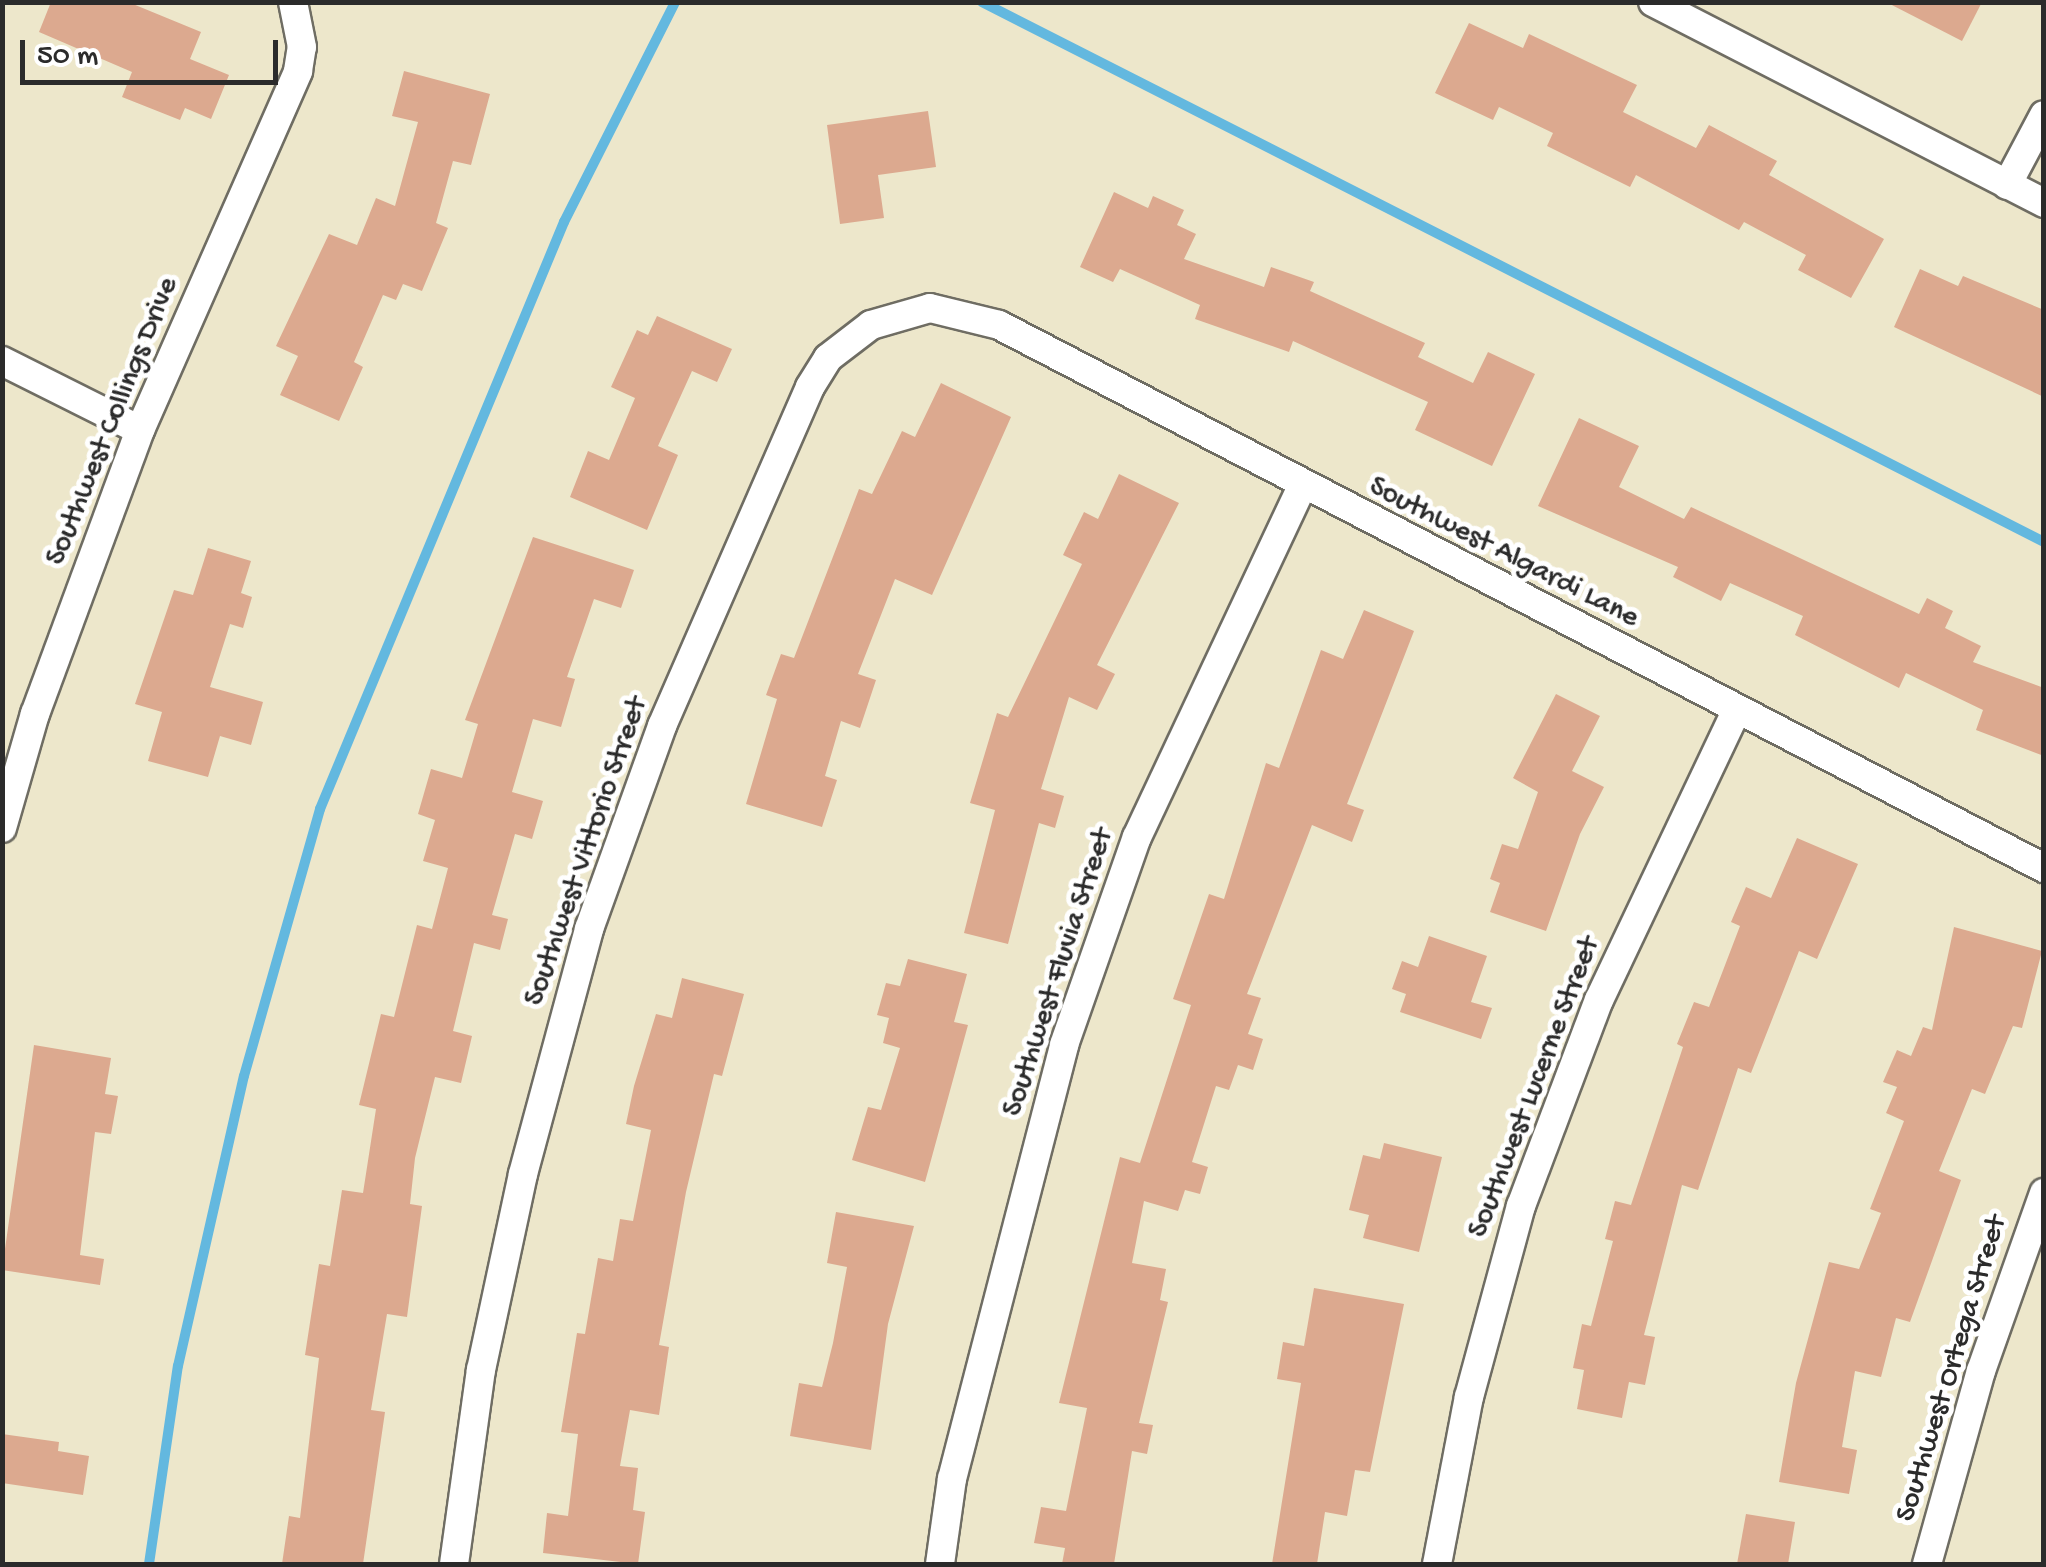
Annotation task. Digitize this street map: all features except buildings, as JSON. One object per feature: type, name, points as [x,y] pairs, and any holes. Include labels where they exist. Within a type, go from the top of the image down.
[{"type":"street","name":"Southwest Collings Drive","points":[[2,828],[35,714],[140,430],[287,102],[302,47],[293,2]]},
{"type":"street","points":[[1652,2],[2044,203]]},
{"type":"street","points":[[2008,184],[2044,115]]},
{"type":"street","name":"Southwest Algardi Lane","points":[[930,308],[998,325],[2044,868]]},
{"type":"street","name":"Southwest Vittorio Street","points":[[454,1564],[481,1370],[523,1174],[589,930],[662,726],[828,358],[870,324],[930,308]]},
{"type":"street","points":[[2,361],[140,430]]},
{"type":"street","name":"Southwest Fluvia Street","points":[[940,1564],[952,1478],[1070,1027],[1137,837],[1302,486]]},
{"type":"street","name":"Southwest Lucerne Street","points":[[1437,1564],[1469,1397],[1521,1206],[1599,1000],[1736,711]]},
{"type":"street","name":"Southwest Ortega Street","points":[[1927,1564],[1980,1371],[2044,1193]]},
{"type":"waterway","points":[[149,1564],[178,1366],[244,1076],[320,809],[564,222],[675,2]]},
{"type":"waterway","points":[[982,2],[2044,542]]}]
